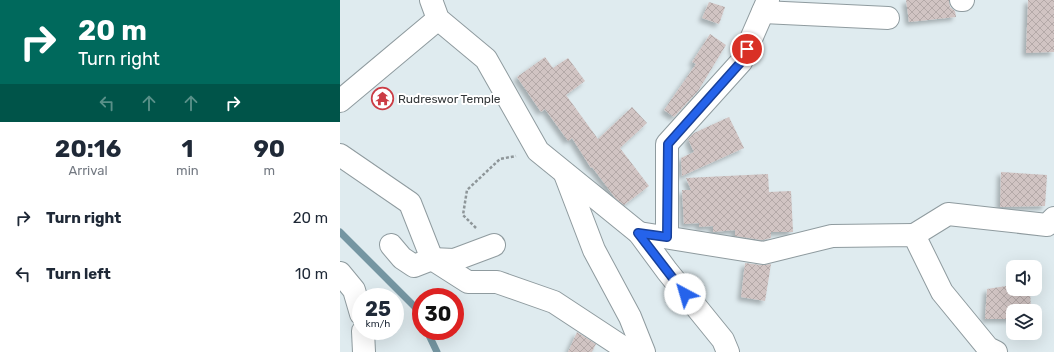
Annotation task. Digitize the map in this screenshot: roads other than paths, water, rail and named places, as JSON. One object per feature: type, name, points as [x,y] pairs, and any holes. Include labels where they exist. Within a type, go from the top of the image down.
[{"type":"street","points":[[667,237],[668,144],[741,62],[765,6],[888,18]]},
{"type":"street","points":[[340,101],[435,10],[486,59],[538,151],[638,233],[723,340],[728,352]]},
{"type":"street","points":[[340,154],[410,203],[432,259],[468,282],[497,282],[554,302],[630,352]]},
{"type":"street","points":[[564,172],[594,250],[627,311],[644,352]]},
{"type":"street","points":[[638,233],[763,253],[832,236],[914,235],[948,214],[1046,225],[1054,218]]},
{"type":"street","points":[[914,235],[942,292],[988,348],[996,352]]},
{"type":"street","points":[[391,245],[402,258],[414,266],[432,259],[454,260],[479,252],[494,245]]},
{"type":"street","points":[[340,273],[352,288]]},
{"type":"street","points":[[363,340],[364,352]]},
{"type":"waterway","points":[[340,232],[412,304]]},
{"type":"waterway","points":[[431,340],[437,352]]},
{"type":"place","name":"Rudreswor Temple","points":[[382,99]]}]
